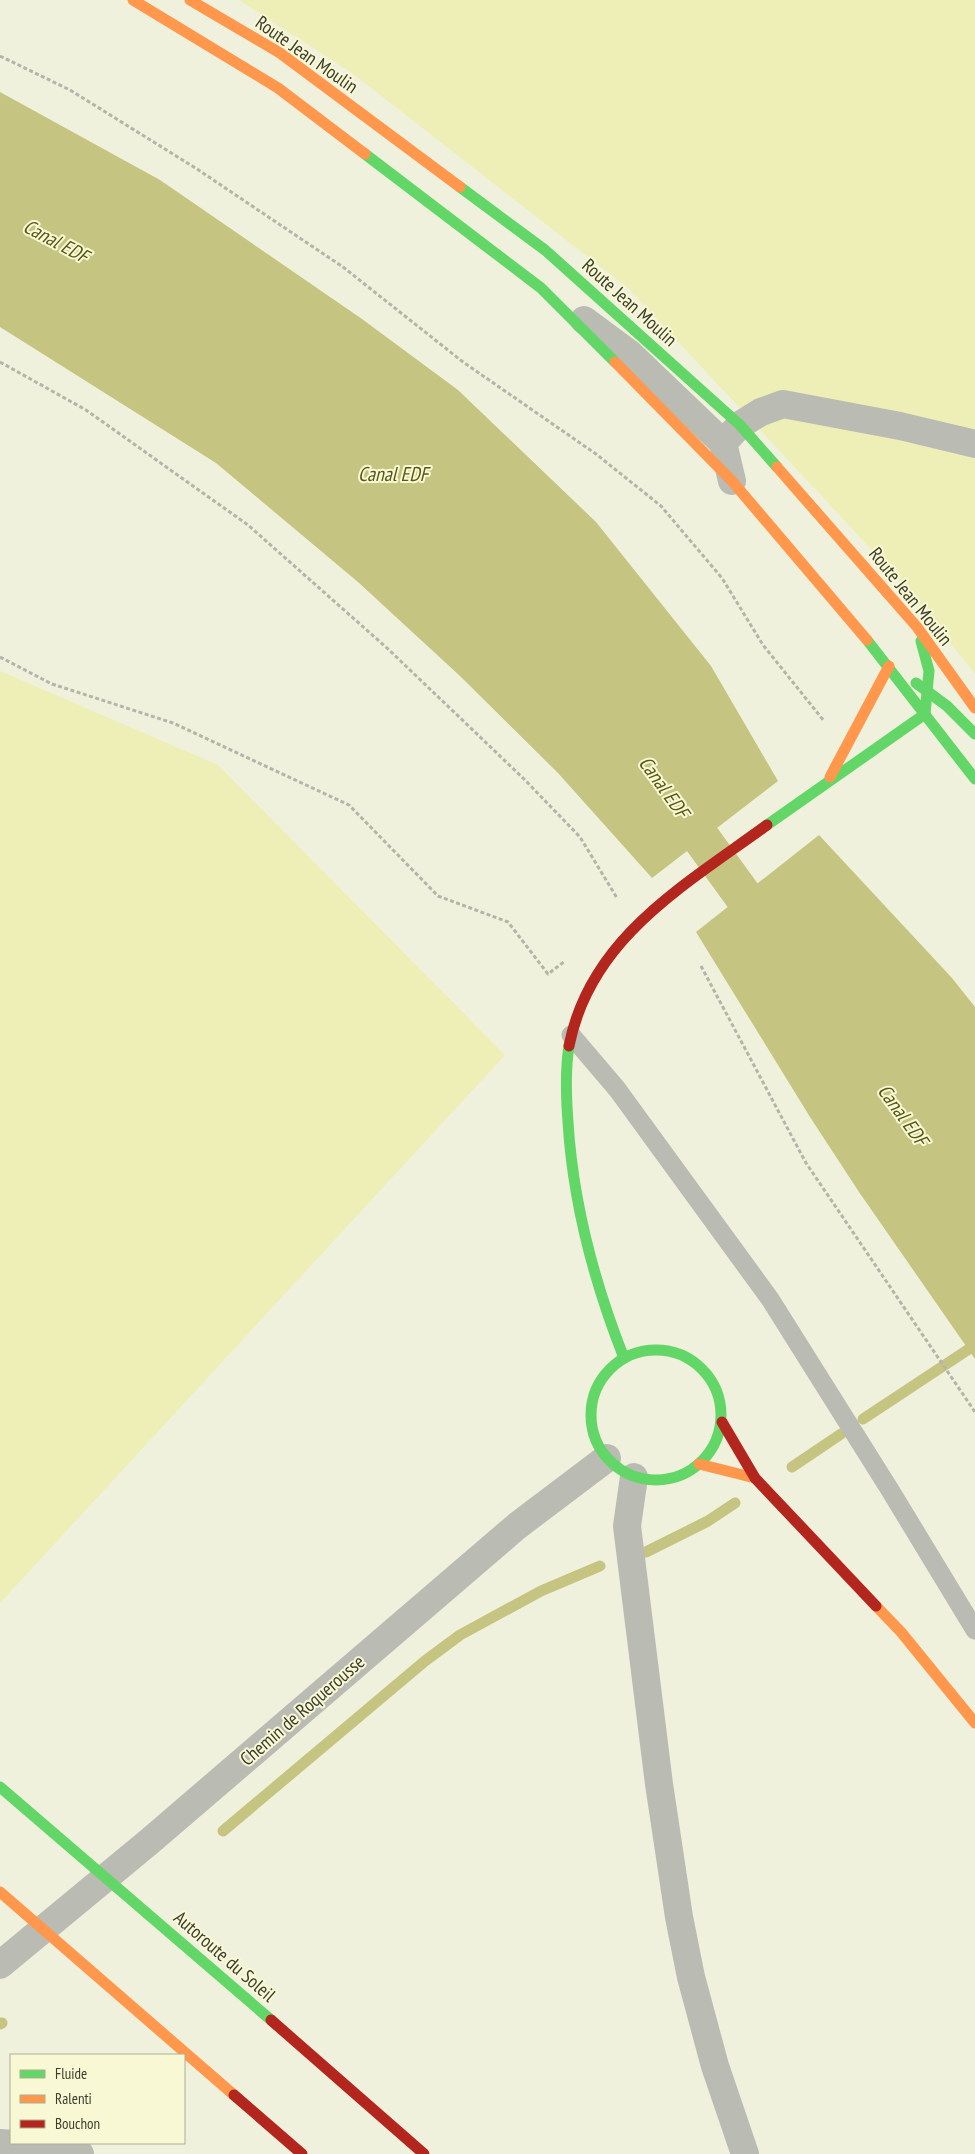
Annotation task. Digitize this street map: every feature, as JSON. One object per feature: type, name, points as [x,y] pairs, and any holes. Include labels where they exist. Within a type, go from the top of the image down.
[{"type":"main road","points":[[133,0],[278,88],[541,288],[732,481],[889,666],[975,779]]},
{"type":"main road","name":"Route Jean Moulin","points":[[190,0],[280,53],[545,250],[732,434],[917,627],[975,708]]},
{"type":"main road","points":[[917,627],[929,671],[926,714]]},
{"type":"main road","points":[[828,781],[889,666]]},
{"type":"main road","points":[[889,666],[928,690],[961,718],[975,734]]},
{"type":"main road","points":[[624,1358],[604,1310],[584,1239],[568,1151],[566,1084],[572,1034],[585,998],[611,953],[659,905],[800,800],[926,714]]},
{"type":"main road","points":[[664,1350],[683,1355],[700,1367],[713,1382],[720,1401],[722,1422],[716,1441],[706,1458],[691,1471],[672,1478],[653,1480],[634,1477],[619,1469],[607,1458],[597,1442],[592,1424],[592,1404],[598,1386],[609,1370],[624,1358],[644,1351],[664,1350]]},
{"type":"main road","points":[[722,1422],[755,1478],[901,1632],[975,1723]]},
{"type":"main road","points":[[699,1464],[755,1478]]},
{"type":"main road","name":"Autoroute du Soleil","points":[[0,1787],[165,1927],[424,2154]]},
{"type":"main road","points":[[0,1892],[302,2154]]},
{"type":"street","points":[[541,288],[630,354],[732,434]]},
{"type":"street","points":[[732,434],[761,412],[784,404],[900,426],[975,444]]},
{"type":"street","points":[[732,434],[732,481]]},
{"type":"street","name":"Chemin de Roquerousse","points":[[0,1965],[150,1841],[517,1526],[607,1458]]},
{"type":"street","points":[[634,1477],[627,1526],[659,1784],[679,1917],[691,1977],[713,2057],[745,2154]]},
{"type":"street","points":[[15,2144],[60,2147],[80,2154]]},
{"type":"lane","points":[[572,1034],[616,1089],[770,1300],[890,1490],[975,1630]]},
{"type":"path","points":[[0,56],[70,90],[197,169],[343,267],[463,362],[596,454],[661,506],[722,578],[763,645],[846,748]]},
{"type":"path","points":[[0,362],[86,410],[248,525],[387,648],[524,779],[580,837],[619,902],[636,926]]},
{"type":"path","points":[[0,657],[52,684],[173,723],[349,805],[438,896],[508,922],[548,974],[569,958],[604,966]]},
{"type":"path","points":[[701,966],[806,1163],[975,1412]]},
{"type":"green space","points":[[239,0],[975,0],[975,674],[897,577],[629,289],[352,73]]},
{"type":"green space","points":[[0,671],[218,765],[505,1055],[0,1603]]},
{"type":"water","name":"Canal EDF","points":[[0,92],[160,180],[362,319],[458,390],[596,522],[711,666],[778,781],[652,878],[558,773],[460,676],[358,582],[216,463],[0,327]]},
{"type":"water","name":"Canal EDF","points":[[819,835],[952,978],[975,1007],[975,1359],[859,1192],[810,1117],[696,932]]},
{"type":"waterway","name":"Canal EDF","points":[[672,798],[773,937]]},
{"type":"waterway","points":[[863,1419],[975,1345]]},
{"type":"waterway","points":[[792,1467],[841,1434]]},
{"type":"waterway","points":[[646,1552],[708,1521],[735,1503]]},
{"type":"waterway","points":[[223,1831],[425,1661],[460,1635],[541,1591],[600,1566]]},
{"type":"traffic: fast","points":[[365,154],[541,288],[615,362]]},
{"type":"traffic: fast","points":[[460,187],[545,250],[740,425],[777,467]]},
{"type":"traffic: fast","points":[[867,640],[975,779]]},
{"type":"traffic: fast","points":[[767,825],[925,714],[929,671],[921,641]]},
{"type":"traffic: fast","points":[[916,683],[947,706],[975,734]]},
{"type":"traffic: fast","points":[[569,1046],[566,1074],[567,1103],[571,1153],[580,1213],[594,1272],[624,1358]]},
{"type":"traffic: fast","points":[[656,1350],[669,1351],[681,1355],[702,1369],[716,1390],[720,1402],[721,1415],[720,1428],[716,1440],[702,1461],[681,1475],[669,1479],[656,1480],[643,1479],[631,1475],[610,1461],[596,1440],[592,1428],[591,1415],[592,1402],[596,1390],[610,1369],[631,1355],[643,1351],[656,1350]]},
{"type":"traffic: fast","points":[[0,1787],[271,2020]]},
{"type":"traffic: slow","points":[[133,0],[278,88],[365,154]]},
{"type":"traffic: slow","points":[[190,0],[280,53],[460,187]]},
{"type":"traffic: slow","points":[[615,362],[732,481],[867,640]]},
{"type":"traffic: slow","points":[[777,467],[917,627],[975,708]]},
{"type":"traffic: slow","points":[[830,777],[889,666]]},
{"type":"traffic: slow","points":[[699,1464],[755,1478]]},
{"type":"traffic: slow","points":[[876,1606],[901,1632],[975,1723]]},
{"type":"traffic: slow","points":[[0,1892],[234,2095]]},
{"type":"traffic: jam","points":[[569,1046],[580,1008],[597,974],[619,944],[674,893],[767,825]]},
{"type":"traffic: jam","points":[[722,1422],[755,1478],[876,1606]]},
{"type":"traffic: jam","points":[[271,2020],[424,2154]]},
{"type":"traffic: jam","points":[[234,2095],[302,2154]]}]
